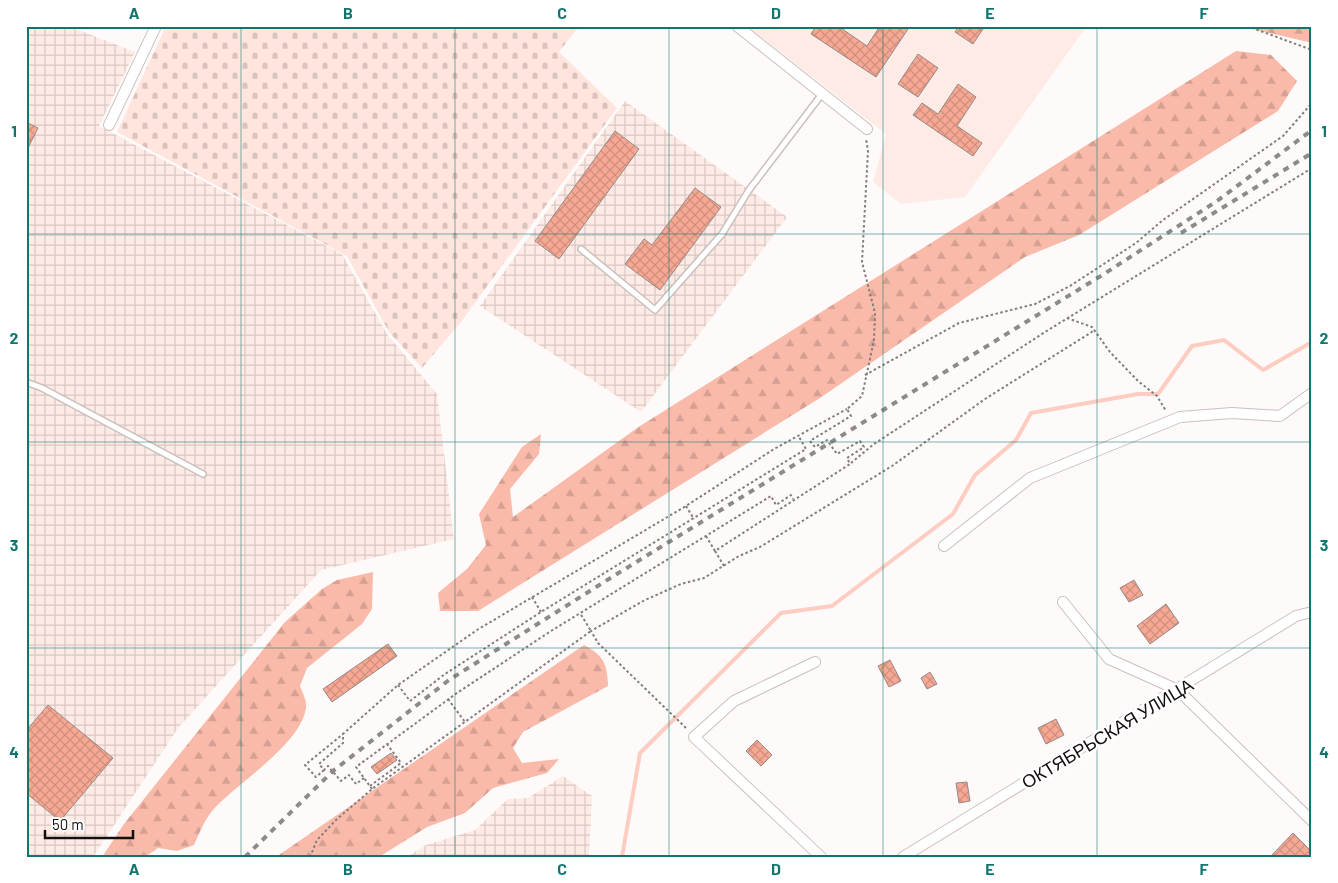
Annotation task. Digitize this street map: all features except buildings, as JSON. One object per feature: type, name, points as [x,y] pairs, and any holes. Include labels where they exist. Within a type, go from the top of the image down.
[{"type":"street","points":[[109,125],[156,26]]},
{"type":"street","points":[[736,26],[867,129]]},
{"type":"street","points":[[944,546],[1030,478],[1180,417],[1232,413],[1280,416],[1312,393]]},
{"type":"street","points":[[1062,602],[1108,659],[1178,690],[1312,821]]},
{"type":"street","name":"ОКТЯБРЬСКАЯ УЛИЦА","points":[[903,857],[1296,616],[1312,612]]},
{"type":"street","points":[[814,662],[734,701],[694,737],[821,857]]},
{"type":"lane","points":[[581,249],[655,310],[722,234],[750,190],[822,94]]},
{"type":"lane","points":[[26,382],[42,388],[203,474]]},
{"type":"path","points":[[1247,26],[1312,50]]},
{"type":"path","points":[[865,376],[959,323],[1034,304],[1070,286],[1136,243],[1163,220],[1283,136],[1312,102]]},
{"type":"path","points":[[364,778],[356,784],[349,775],[341,781],[328,766],[316,777],[305,765],[398,685],[477,630],[531,596],[686,506],[774,449],[847,409],[862,396],[874,340],[875,313],[862,262],[868,151],[867,129]]},
{"type":"path","points":[[715,551],[850,464],[874,444],[1067,318],[1312,168]]},
{"type":"path","points":[[1067,318],[1092,327],[1117,360],[1138,381],[1157,396],[1165,411],[1180,417]]},
{"type":"path","points":[[310,857],[317,840],[372,789],[591,631],[645,600],[681,584],[704,578],[760,546],[892,466],[985,399],[1094,330]]},
{"type":"path","points":[[847,409],[851,416],[810,441],[815,447],[827,440],[837,454],[860,441],[864,447],[847,458],[850,464]]},
{"type":"path","points":[[398,685],[410,701],[446,674],[541,612],[806,449],[799,437]]},
{"type":"path","points":[[372,789],[356,767],[448,699],[580,613],[771,496],[776,505],[791,495],[794,500]]},
{"type":"path","points":[[686,506],[694,519]]},
{"type":"path","points":[[706,536],[724,566]]},
{"type":"path","points":[[531,596],[541,612]]},
{"type":"path","points":[[580,613],[598,643],[664,709],[683,725]]},
{"type":"path","points":[[448,699],[465,722]]},
{"type":"path","points":[[324,770],[319,764],[343,743],[343,734]]},
{"type":"path","points":[[370,786],[401,763],[386,744]]},
{"type":"shaded area","points":[[26,26],[68,26],[135,52],[99,126],[342,254],[387,334],[437,394],[454,539],[321,570],[178,728],[93,857],[26,857]]},
{"type":"shaded area","points":[[747,26],[1087,26],[965,197],[901,204],[873,182],[886,134]]},
{"type":"shaded area","points":[[625,101],[787,217],[641,412],[480,306]]},
{"type":"shaded area","points":[[563,776],[592,796],[589,857],[407,857],[426,845],[475,830],[508,799],[528,798]]},
{"type":"green space","points":[[166,26],[579,26],[559,52],[617,108],[461,322],[422,368],[389,332],[347,256],[117,132]]},
{"type":"green space","points":[[1249,26],[1312,26],[1312,43],[1253,29]]},
{"type":"green space","points":[[1236,51],[1271,55],[1297,81],[1278,111],[1079,235],[1025,257],[820,398],[478,611],[440,611],[438,593],[467,569],[486,545],[479,514],[522,447],[541,434],[539,454],[510,489],[513,517],[637,428]]},
{"type":"green space","points":[[373,572],[372,609],[362,624],[307,668],[300,686],[306,704],[303,718],[295,733],[283,747],[212,811],[194,845],[177,851],[158,848],[145,857],[102,857],[124,824],[285,622],[322,589],[337,580]]},
{"type":"green space","points":[[584,645],[596,653],[603,661],[607,671],[608,686],[523,732],[513,748],[522,763],[559,759],[547,773],[493,788],[465,813],[427,827],[379,857],[276,857]]},
{"type":"waterway","points":[[622,857],[640,753],[781,613],[832,606],[953,514],[975,475],[1016,440],[1031,413],[1138,394],[1158,394],[1192,346],[1224,340],[1263,370],[1312,342]]},
{"type":"railway","points":[[245,857],[333,771],[449,680],[612,577],[1104,274],[1217,201],[1312,130]]},
{"type":"railway","points":[[1181,233],[1312,153]]}]
